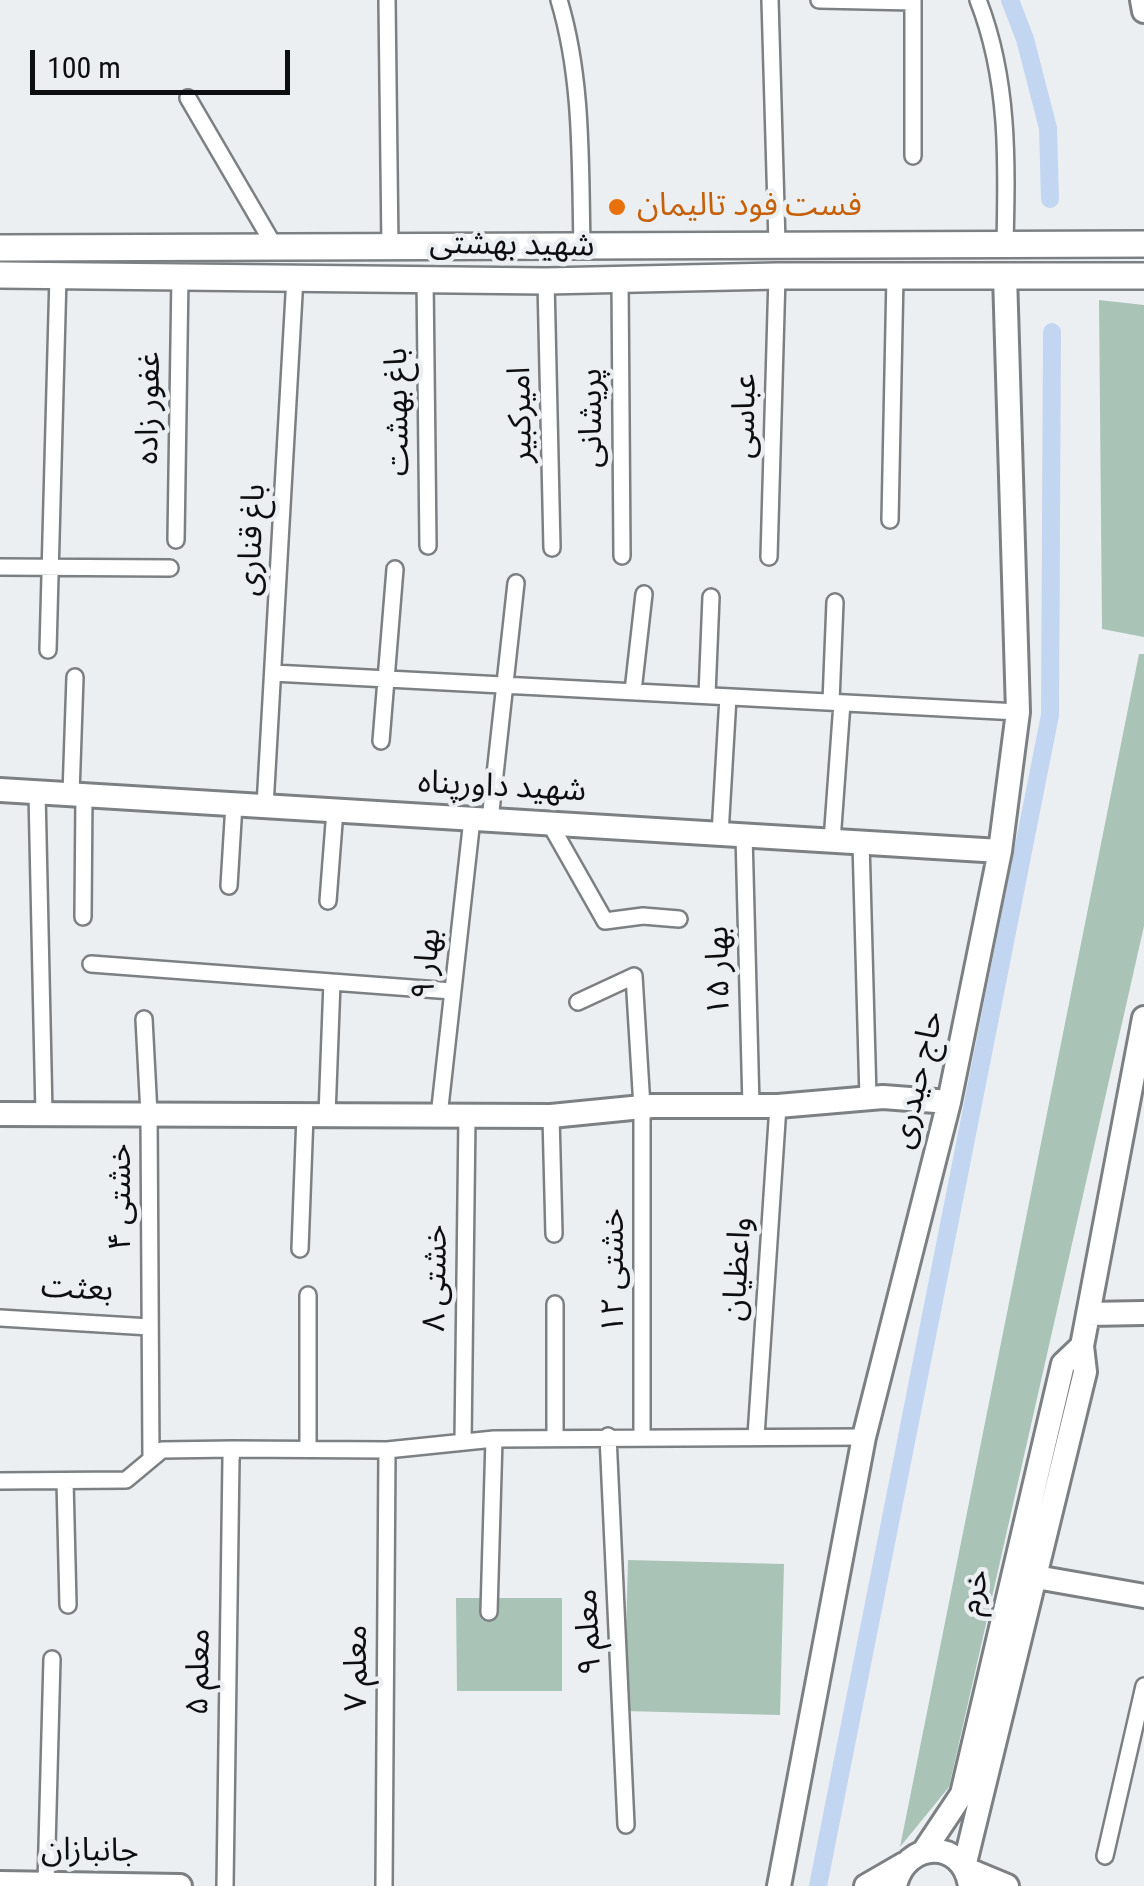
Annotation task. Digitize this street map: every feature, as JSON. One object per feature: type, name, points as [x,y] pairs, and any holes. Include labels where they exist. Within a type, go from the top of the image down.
[{"type":"main road","name":"شهید بهشتی","points":[[0,248],[1006,244],[1142,240]]},
{"type":"main road","name":"شهید بهشتی","points":[[0,276],[546,281],[776,276],[1144,276]]},
{"type":"street","points":[[387,0],[390,247]]},
{"type":"street","points":[[560,0],[572,44],[578,101],[582,246]]},
{"type":"street","points":[[770,0],[777,244]]},
{"type":"street","points":[[819,0],[912,1],[912,156]]},
{"type":"street","points":[[978,0],[1000,76],[1007,140],[1006,244]]},
{"type":"street","points":[[1142,0],[1144,11]]},
{"type":"street","points":[[188,98],[275,247]]},
{"type":"street","points":[[48,650],[58,276]]},
{"type":"street","name":"غفور زاده","points":[[176,540],[180,276]]},
{"type":"street","name":"عباسی","points":[[769,556],[776,276]]},
{"type":"street","points":[[890,520],[895,276]]},
{"type":"street","name":"حاج حیدری","points":[[779,1886],[864,1436],[949,1102],[1000,851],[1018,712],[1005,276]]},
{"type":"street","name":"باغ قناری","points":[[266,806],[296,277]]},
{"type":"street","name":"باغ بهشت","points":[[424,278],[428,546]]},
{"type":"street","name":"پریشانی","points":[[620,280],[622,556]]},
{"type":"street","name":"امیرکبیر","points":[[546,281],[552,548]]},
{"type":"street","points":[[0,567],[170,568]]},
{"type":"street","points":[[381,741],[395,569]]},
{"type":"street","name":"بهار ۹","points":[[439,1116],[452,992],[505,685],[516,583]]},
{"type":"street","points":[[633,692],[644,594]]},
{"type":"street","points":[[707,696],[711,597]]},
{"type":"street","points":[[832,840],[835,602]]},
{"type":"street","points":[[273,673],[1018,712]]},
{"type":"street","points":[[76,677],[82,917]]},
{"type":"street","name":"بهار ۱۵","points":[[728,697],[732,834],[751,1106]]},
{"type":"street","name":"شهید داورپناه","points":[[0,790],[1000,851]]},
{"type":"street","points":[[37,792],[44,1114]]},
{"type":"street","points":[[229,886],[234,804]]},
{"type":"street","points":[[328,901],[335,810]]},
{"type":"street","points":[[550,824],[606,921],[643,916],[679,919]]},
{"type":"street","points":[[861,842],[868,1098]]},
{"type":"street","points":[[90,964],[452,992]]},
{"type":"street","name":"خشتی ۱۲","points":[[578,1002],[634,976],[642,1107],[642,1436]]},
{"type":"street","points":[[300,1249],[332,982]]},
{"type":"street","name":"خرم","points":[[908,1867],[972,1796],[1036,1578],[1086,1372],[1082,1346],[1144,1018]]},
{"type":"street","name":"خشتی ۴","points":[[144,1019],[149,1114],[151,1459]]},
{"type":"street","points":[[0,1114],[551,1116],[642,1107],[778,1106],[868,1098],[949,1102]]},
{"type":"street","name":"واعظیان","points":[[756,1436],[778,1106]]},
{"type":"street","name":"خشتی ۸","points":[[463,1442],[467,1116]]},
{"type":"street","points":[[551,1116],[554,1234]]},
{"type":"street","points":[[308,1295],[308,1449]]},
{"type":"street","points":[[555,1436],[556,1304]]},
{"type":"street","points":[[1088,1314],[1144,1313]]},
{"type":"street","name":"بعثت","points":[[0,1318],[150,1326]]},
{"type":"street","name":"خرم","points":[[967,1874],[972,1796],[1063,1364],[1082,1346]]},
{"type":"street","points":[[0,1481],[126,1480],[162,1450],[232,1454],[308,1449],[387,1450],[494,1438],[555,1436],[864,1436]]},
{"type":"street","name":"معلم ۹","points":[[608,1436],[626,1824]]},
{"type":"street","points":[[490,1612],[494,1438]]},
{"type":"street","name":"معلم ۷","points":[[384,1886],[387,1450]]},
{"type":"street","name":"معلم ۵","points":[[225,1886],[232,1454]]},
{"type":"street","points":[[65,1481],[68,1605]]},
{"type":"street","points":[[1036,1578],[1144,1596]]},
{"type":"street","points":[[46,1884],[52,1659]]},
{"type":"street","points":[[1105,1856],[1144,1686]]},
{"type":"street","points":[[866,1886],[948,1854],[967,1874],[1007,1886]]},
{"type":"street","name":"جانبازان","points":[[6,1884],[180,1886]]},
{"type":"green space","points":[[1099,300],[1144,305],[1144,637],[1102,629]]},
{"type":"green space","points":[[1139,654],[1144,654],[1144,926],[949,1787],[900,1847]]},
{"type":"green space","points":[[628,1560],[784,1564],[780,1715],[624,1711]]},
{"type":"green space","points":[[456,1598],[562,1598],[562,1691],[457,1691]]},
{"type":"waterway","points":[[1010,0],[1025,39],[1048,128],[1050,199]]},
{"type":"waterway","points":[[818,1886],[1050,715],[1052,332]]},
{"type":"place","name":"فست فود تالیمان","points":[[617,207]]}]
